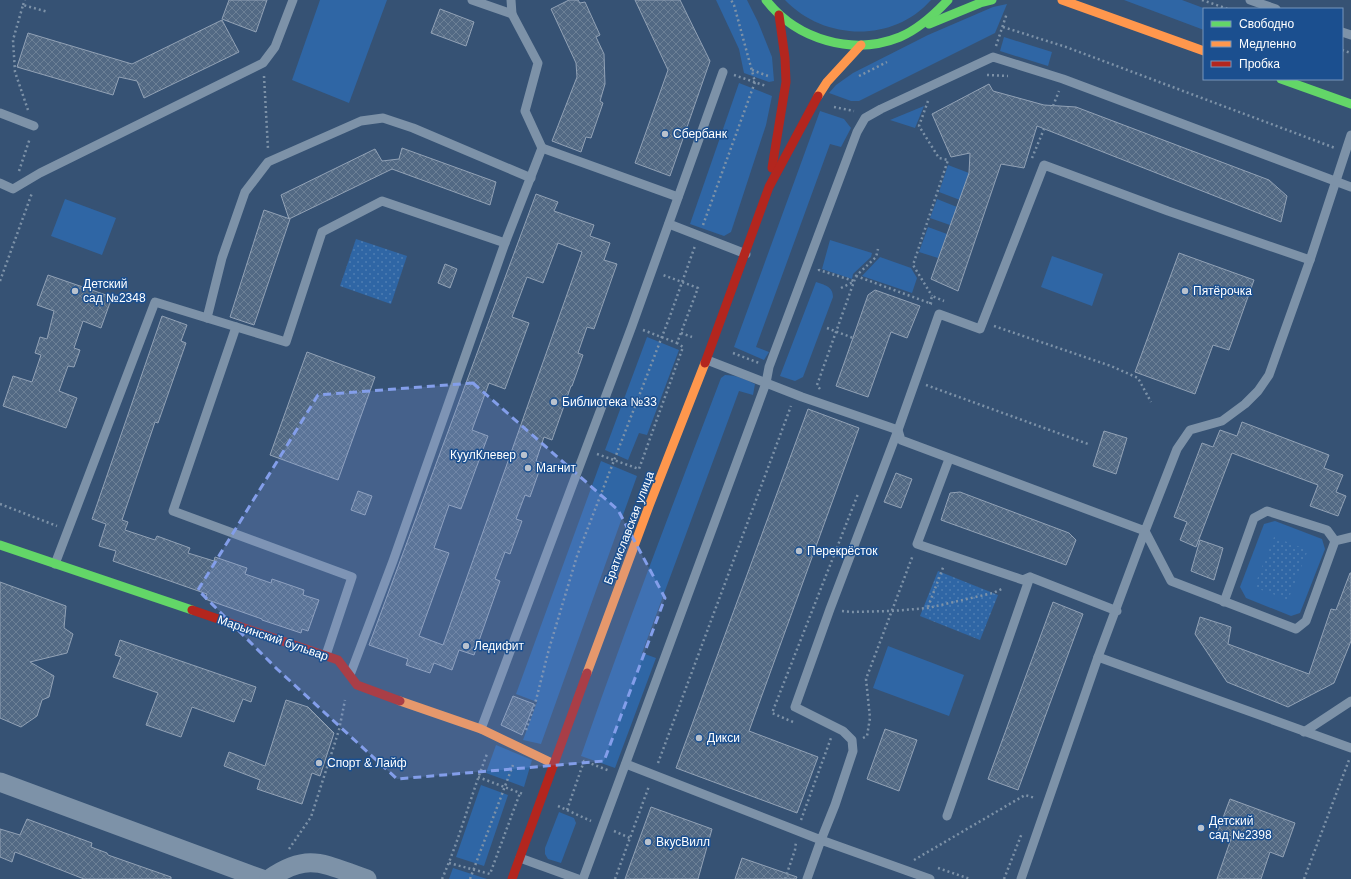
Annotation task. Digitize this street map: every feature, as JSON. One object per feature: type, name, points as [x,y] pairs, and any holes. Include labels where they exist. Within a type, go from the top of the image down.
[{"type":"main road","points":[[766,0],[779,14],[796,28],[817,38],[838,44],[861,46],[889,41],[980,3],[992,0]]},
{"type":"main road","points":[[915,30],[937,13],[948,0]]},
{"type":"main road","points":[[1062,0],[1203,51]]},
{"type":"main road","name":"Братиславская улица","points":[[512,879],[646,513],[707,360],[769,186],[786,82],[785,58],[779,14]]},
{"type":"main road","name":"Братиславская улица","points":[[769,186],[814,102],[827,82],[861,46]]},
{"type":"main road","points":[[1284,80],[1349,101]]},
{"type":"main road","name":"Марьинский бульвар","points":[[0,545],[326,655],[338,660],[356,685],[495,735],[554,764]]},
{"type":"street","points":[[0,782],[262,879]]},
{"type":"street","points":[[269,879],[294,865],[306,862],[318,862],[367,879]]},
{"type":"lane","points":[[0,183],[13,189],[40,173],[263,63],[275,47],[293,0]]},
{"type":"lane","points":[[472,0],[512,14]]},
{"type":"lane","points":[[350,676],[393,561],[505,243],[542,148],[525,110],[538,63],[512,14],[511,0]]},
{"type":"lane","points":[[1250,0],[1273,8]]},
{"type":"lane","points":[[583,879],[766,383],[769,367],[857,132],[865,118],[993,56],[1063,79],[1351,186]]},
{"type":"lane","points":[[481,730],[632,326],[723,72]]},
{"type":"lane","points":[[0,113],[34,126]]},
{"type":"lane","points":[[207,318],[222,258],[245,192],[268,162],[361,121],[383,118],[414,128],[531,178]]},
{"type":"lane","points":[[1021,879],[1098,657],[1177,449],[1190,430],[1222,421],[1245,404],[1258,391],[1269,375],[1337,181],[1351,135]]},
{"type":"lane","points":[[542,148],[678,197]]},
{"type":"lane","points":[[807,879],[835,805],[853,751],[852,740],[843,730],[795,707],[830,609],[898,430],[939,314],[980,329],[1044,165],[1168,211],[1310,260]]},
{"type":"lane","points":[[55,564],[155,302],[286,342],[322,232],[382,201],[505,243]]},
{"type":"lane","points":[[669,224],[746,254]]},
{"type":"lane","points":[[236,327],[173,511],[352,577],[326,655]]},
{"type":"lane","points":[[707,360],[795,394],[898,430]]},
{"type":"lane","points":[[898,430],[901,440],[1145,532],[1171,581],[1296,629],[1306,621],[1335,541]]},
{"type":"lane","points":[[949,458],[917,544],[1026,578],[1116,611]]},
{"type":"lane","points":[[1224,602],[1254,518],[1267,510],[1327,530],[1335,541]]},
{"type":"lane","points":[[1335,541],[1351,537]]},
{"type":"lane","points":[[947,816],[1026,578]]},
{"type":"lane","points":[[1098,657],[1351,748]]},
{"type":"lane","points":[[1304,732],[1351,701]]},
{"type":"lane","points":[[626,764],[822,840],[930,879]]},
{"type":"lane","points":[[520,858],[578,879]]},
{"type":"path","points":[[13,189],[34,126],[15,72],[13,40],[25,0]]},
{"type":"path","points":[[470,879],[520,748],[536,700],[549,649],[577,556],[682,282],[755,82],[734,5],[731,0]]},
{"type":"path","points":[[1202,0],[1225,8]]},
{"type":"path","points":[[23,5],[48,12]]},
{"type":"path","points":[[1003,27],[1066,47],[1346,152]]},
{"type":"path","points":[[263,63],[268,162]]},
{"type":"path","points":[[723,72],[772,88]]},
{"type":"path","points":[[981,77],[988,74],[1009,76]]},
{"type":"path","points":[[1058,92],[1065,95]]},
{"type":"path","points":[[922,103],[929,100],[918,126],[939,158],[948,160],[913,265],[932,296],[946,302]]},
{"type":"path","points":[[829,106],[856,111],[865,118]]},
{"type":"path","points":[[1032,159],[1044,129]]},
{"type":"path","points":[[0,281],[40,173]]},
{"type":"path","points":[[826,393],[819,389],[817,385],[856,276],[876,257],[878,248]]},
{"type":"path","points":[[821,262],[819,270],[854,282]]},
{"type":"path","points":[[651,270],[698,288],[677,343]]},
{"type":"path","points":[[856,276],[931,303],[939,314]]},
{"type":"path","points":[[841,288],[854,282]]},
{"type":"path","points":[[928,310],[932,296]]},
{"type":"path","points":[[982,322],[1111,366],[1138,378],[1151,402]]},
{"type":"path","points":[[586,450],[638,469],[683,347],[677,343],[632,326]]},
{"type":"path","points":[[827,328],[853,338]]},
{"type":"path","points":[[681,334],[692,337]]},
{"type":"path","points":[[733,353],[769,367]]},
{"type":"path","points":[[915,382],[1088,444]]},
{"type":"path","points":[[615,879],[795,394]]},
{"type":"path","points":[[0,504],[68,530]]},
{"type":"path","points":[[831,738],[852,740],[867,736],[870,718],[866,679],[917,544]]},
{"type":"path","points":[[928,608],[949,555]]},
{"type":"path","points":[[830,609],[851,612],[928,608],[993,593],[1026,578]]},
{"type":"path","points":[[285,854],[310,817],[339,730],[350,676]]},
{"type":"path","points":[[442,879],[449,863],[478,777],[495,735]]},
{"type":"path","points":[[1304,879],[1351,754]]},
{"type":"path","points":[[568,810],[584,761],[621,775]]},
{"type":"path","points":[[658,763],[665,766]]},
{"type":"path","points":[[914,860],[1025,795],[1035,798],[1038,791]]},
{"type":"path","points":[[449,863],[490,874],[520,793]]},
{"type":"path","points":[[795,817],[825,829]]},
{"type":"path","points":[[785,879],[795,850],[797,830],[802,819]]},
{"type":"path","points":[[1004,879],[1024,828]]},
{"type":"path","points":[[907,857],[921,862]]},
{"type":"path","points":[[935,867],[970,879]]},
{"type":"highlighted area","points":[[473,383],[618,510],[665,598],[604,761],[397,779],[277,669],[198,590],[318,395]]},
{"type":"shaded area","points":[[320,0],[387,0],[349,103],[292,80]]},
{"type":"shaded area","points":[[716,0],[747,0],[758,22],[772,57],[774,81],[769,82],[744,73],[739,49]]},
{"type":"shaded area","points":[[785,0],[931,0],[915,14],[898,24],[878,30],[858,32],[838,29],[819,23],[801,14]]},
{"type":"shaded area","points":[[1124,0],[1182,0],[1203,8],[1203,30]]},
{"type":"shaded area","points":[[1007,4],[995,33],[859,101],[851,101],[829,93],[836,85],[853,73],[928,35],[993,7]]},
{"type":"shaded area","points":[[1004,37],[1052,52],[1048,66],[1000,51]]},
{"type":"shaded area","points":[[739,83],[772,96],[766,125],[731,232],[724,236],[690,224]]},
{"type":"shaded area","points":[[924,106],[915,128],[890,120]]},
{"type":"shaded area","points":[[820,111],[844,119],[851,128],[841,147],[830,144],[756,347],[769,352],[764,360],[734,347]]},
{"type":"shaded area","points":[[948,165],[969,173],[960,200],[939,192]]},
{"type":"shaded area","points":[[65,199],[116,218],[102,255],[51,236]]},
{"type":"shaded area","points":[[937,199],[957,207],[950,225],[930,218]]},
{"type":"shaded area","points":[[928,227],[947,234],[938,258],[919,252]]},
{"type":"shaded area","points":[[356,239],[407,256],[391,304],[340,286]]},
{"type":"shaded area","points":[[830,240],[872,253],[871,257],[853,274],[852,279],[822,269]]},
{"type":"shaded area","points":[[1052,256],[1103,274],[1092,306],[1041,287]]},
{"type":"shaded area","points":[[880,257],[911,268],[917,278],[912,293],[862,276]]},
{"type":"shaded area","points":[[816,282],[830,288],[833,293],[833,297],[803,377],[795,381],[780,376]]},
{"type":"shaded area","points":[[647,337],[679,350],[647,435],[639,433],[628,460],[605,450]]},
{"type":"shaded area","points":[[725,375],[740,378],[755,384],[753,395],[739,391],[642,653],[656,658],[615,768],[581,756],[667,519],[721,378]]},
{"type":"shaded area","points":[[601,461],[637,476],[541,744],[523,740],[537,702],[516,694]]},
{"type":"shaded area","points":[[1275,521],[1322,539],[1325,549],[1300,613],[1291,616],[1246,598],[1240,587],[1264,524]]},
{"type":"shaded area","points":[[1274,537],[1308,550],[1288,600],[1254,587]]},
{"type":"shaded area","points":[[938,571],[998,595],[980,640],[920,616]]},
{"type":"shaded area","points":[[888,646],[964,675],[949,716],[873,688]]},
{"type":"shaded area","points":[[496,745],[532,760],[524,787],[486,773]]},
{"type":"shaded area","points":[[481,785],[508,795],[484,866],[456,857]]},
{"type":"shaded area","points":[[559,812],[574,818],[576,823],[561,863],[548,859],[545,854],[545,848]]},
{"type":"shaded area","points":[[453,868],[487,879],[449,879]]},
{"type":"building","points":[[229,0],[267,0],[256,32],[222,19]]},
{"type":"building","points":[[569,0],[578,0],[580,3],[585,2],[600,35],[596,37],[604,54],[605,84],[600,101],[603,103],[591,138],[586,137],[581,152],[552,141],[577,77],[576,63],[551,9]]},
{"type":"building","points":[[635,0],[680,0],[710,61],[670,176],[635,163],[668,70]]},
{"type":"building","points":[[440,9],[474,22],[466,46],[431,33]]},
{"type":"building","points":[[222,20],[239,52],[144,98],[137,81],[119,77],[113,95],[17,67],[28,33],[132,64]]},
{"type":"building","points":[[989,84],[993,91],[1044,105],[1076,107],[1269,180],[1287,196],[1281,222],[1037,126],[1024,168],[1001,164],[958,291],[931,279],[969,173],[970,153],[951,157],[932,114]]},
{"type":"building","points":[[402,148],[496,182],[490,205],[392,169],[289,219],[281,195],[375,149],[382,161],[399,159]]},
{"type":"building","points":[[536,194],[558,202],[554,211],[594,225],[590,236],[610,243],[604,260],[617,264],[594,329],[587,327],[578,353],[583,355],[552,440],[544,437],[536,461],[542,463],[530,497],[525,495],[516,519],[522,521],[510,554],[505,552],[495,579],[500,581],[474,655],[459,650],[452,670],[434,663],[430,673],[406,665],[408,659],[369,645]],"holes":[[[558,243],[582,252],[443,645],[419,636],[449,553],[434,548],[449,505],[461,509],[488,436],[472,430],[489,383],[505,389],[529,323],[512,317],[527,277],[543,283]]]},
{"type":"building","points":[[264,210],[290,219],[254,325],[230,317]]},
{"type":"building","points":[[1179,253],[1254,280],[1229,350],[1213,345],[1195,394],[1135,372]]},
{"type":"building","points":[[445,264],[457,269],[450,288],[438,283]]},
{"type":"building","points":[[48,275],[112,297],[101,328],[83,321],[74,348],[80,350],[74,367],[68,366],[59,391],[77,398],[66,428],[3,406],[13,376],[32,382],[41,355],[35,353],[40,337],[47,339],[54,311],[37,305]]},
{"type":"building","points":[[875,290],[920,306],[907,338],[891,332],[868,397],[836,386],[868,295]]},
{"type":"building","points":[[162,316],[187,325],[181,341],[186,343],[158,423],[155,422],[122,520],[128,522],[125,530],[155,540],[157,536],[190,548],[188,553],[214,561],[215,557],[247,568],[245,574],[271,583],[272,579],[304,590],[303,595],[319,600],[308,631],[302,629],[301,633],[205,599],[207,594],[113,561],[116,551],[99,546],[106,524],[92,519]]},
{"type":"building","points":[[307,352],[375,377],[338,480],[270,455]]},
{"type":"building","points":[[808,409],[859,428],[749,731],[818,757],[797,813],[676,768]]},
{"type":"building","points":[[1242,422],[1329,455],[1324,468],[1343,475],[1336,492],[1346,496],[1338,516],[1310,506],[1318,485],[1232,453],[1196,547],[1180,540],[1187,522],[1174,517],[1202,443],[1213,447],[1220,430],[1237,436]]},
{"type":"building","points":[[1104,431],[1127,438],[1116,474],[1093,466]]},
{"type":"building","points":[[896,473],[912,479],[901,508],[884,502]]},
{"type":"building","points":[[358,491],[372,496],[365,515],[351,510]]},
{"type":"building","points":[[960,492],[1069,533],[1076,540],[1066,565],[941,520],[950,493]]},
{"type":"building","points":[[1200,540],[1223,548],[1214,580],[1191,571]]},
{"type":"building","points":[[1350,573],[1351,641],[1334,683],[1288,707],[1227,682],[1195,634],[1200,617],[1231,627],[1228,644],[1309,674],[1331,609],[1336,610]]},
{"type":"building","points":[[0,582],[66,606],[64,628],[73,634],[67,653],[30,662],[54,676],[49,697],[42,700],[37,716],[21,727],[0,718]]},
{"type":"building","points":[[1053,602],[1083,614],[1018,790],[988,779]]},
{"type":"building","points":[[120,640],[256,687],[251,702],[243,699],[234,722],[192,707],[181,737],[146,725],[158,693],[113,677],[121,657],[115,655]]},
{"type":"building","points":[[513,696],[534,704],[522,735],[501,725]]},
{"type":"building","points":[[286,700],[308,707],[334,733],[320,776],[312,773],[302,804],[257,789],[260,780],[224,766],[229,752],[265,766]]},
{"type":"building","points":[[885,729],[917,740],[899,791],[867,779]]},
{"type":"building","points":[[1230,799],[1295,823],[1283,857],[1270,852],[1261,879],[1217,879],[1232,836],[1218,831]]},
{"type":"building","points":[[651,807],[712,829],[698,879],[625,879]]},
{"type":"building","points":[[27,819],[92,843],[91,847],[107,853],[108,855],[171,877],[171,879],[84,879],[15,852],[12,862],[0,857],[0,829],[20,835]]},
{"type":"building","points":[[742,858],[797,877],[796,879],[735,879]]},
{"type":"traffic: fast","points":[[766,0],[779,14],[793,25],[810,34],[827,41],[864,45],[882,43],[907,34],[926,21],[948,0]]},
{"type":"traffic: fast","points":[[929,24],[980,3],[992,0]]},
{"type":"traffic: fast","points":[[1284,80],[1351,104]]},
{"type":"traffic: fast","points":[[0,545],[192,610]]},
{"type":"traffic: slow","points":[[1062,0],[1203,51]]},
{"type":"traffic: slow","points":[[818,96],[827,82],[861,45]]},
{"type":"traffic: slow","points":[[587,673],[649,506],[705,363]]},
{"type":"traffic: slow","points":[[400,701],[481,729],[554,764]]},
{"type":"traffic: jam","points":[[772,168],[786,82],[785,58],[779,15]]},
{"type":"traffic: jam","points":[[705,363],[769,187],[818,96]]},
{"type":"traffic: jam","points":[[192,610],[338,660],[357,685],[400,701]]},
{"type":"traffic: jam","points":[[512,879],[587,673]]},
{"type":"place","name":"Сбербанк","points":[[665,134]]},
{"type":"place","name":"Детский сад №2348","points":[[75,291]]},
{"type":"place","name":"Пятёрочка","points":[[1185,291]]},
{"type":"place","name":"Библиотека №33","points":[[554,402]]},
{"type":"place","name":"КуулКлевер","points":[[524,455]]},
{"type":"place","name":"Магнит","points":[[528,468]]},
{"type":"place","name":"Перекрёсток","points":[[799,551]]},
{"type":"place","name":"Ледифит","points":[[466,646]]},
{"type":"place","name":"Дикси","points":[[699,738]]},
{"type":"place","name":"Спорт & Лайф","points":[[319,763]]},
{"type":"place","name":"Детский сад №2398","points":[[1201,828]]},
{"type":"place","name":"ВкусВилл","points":[[648,842]]}]
